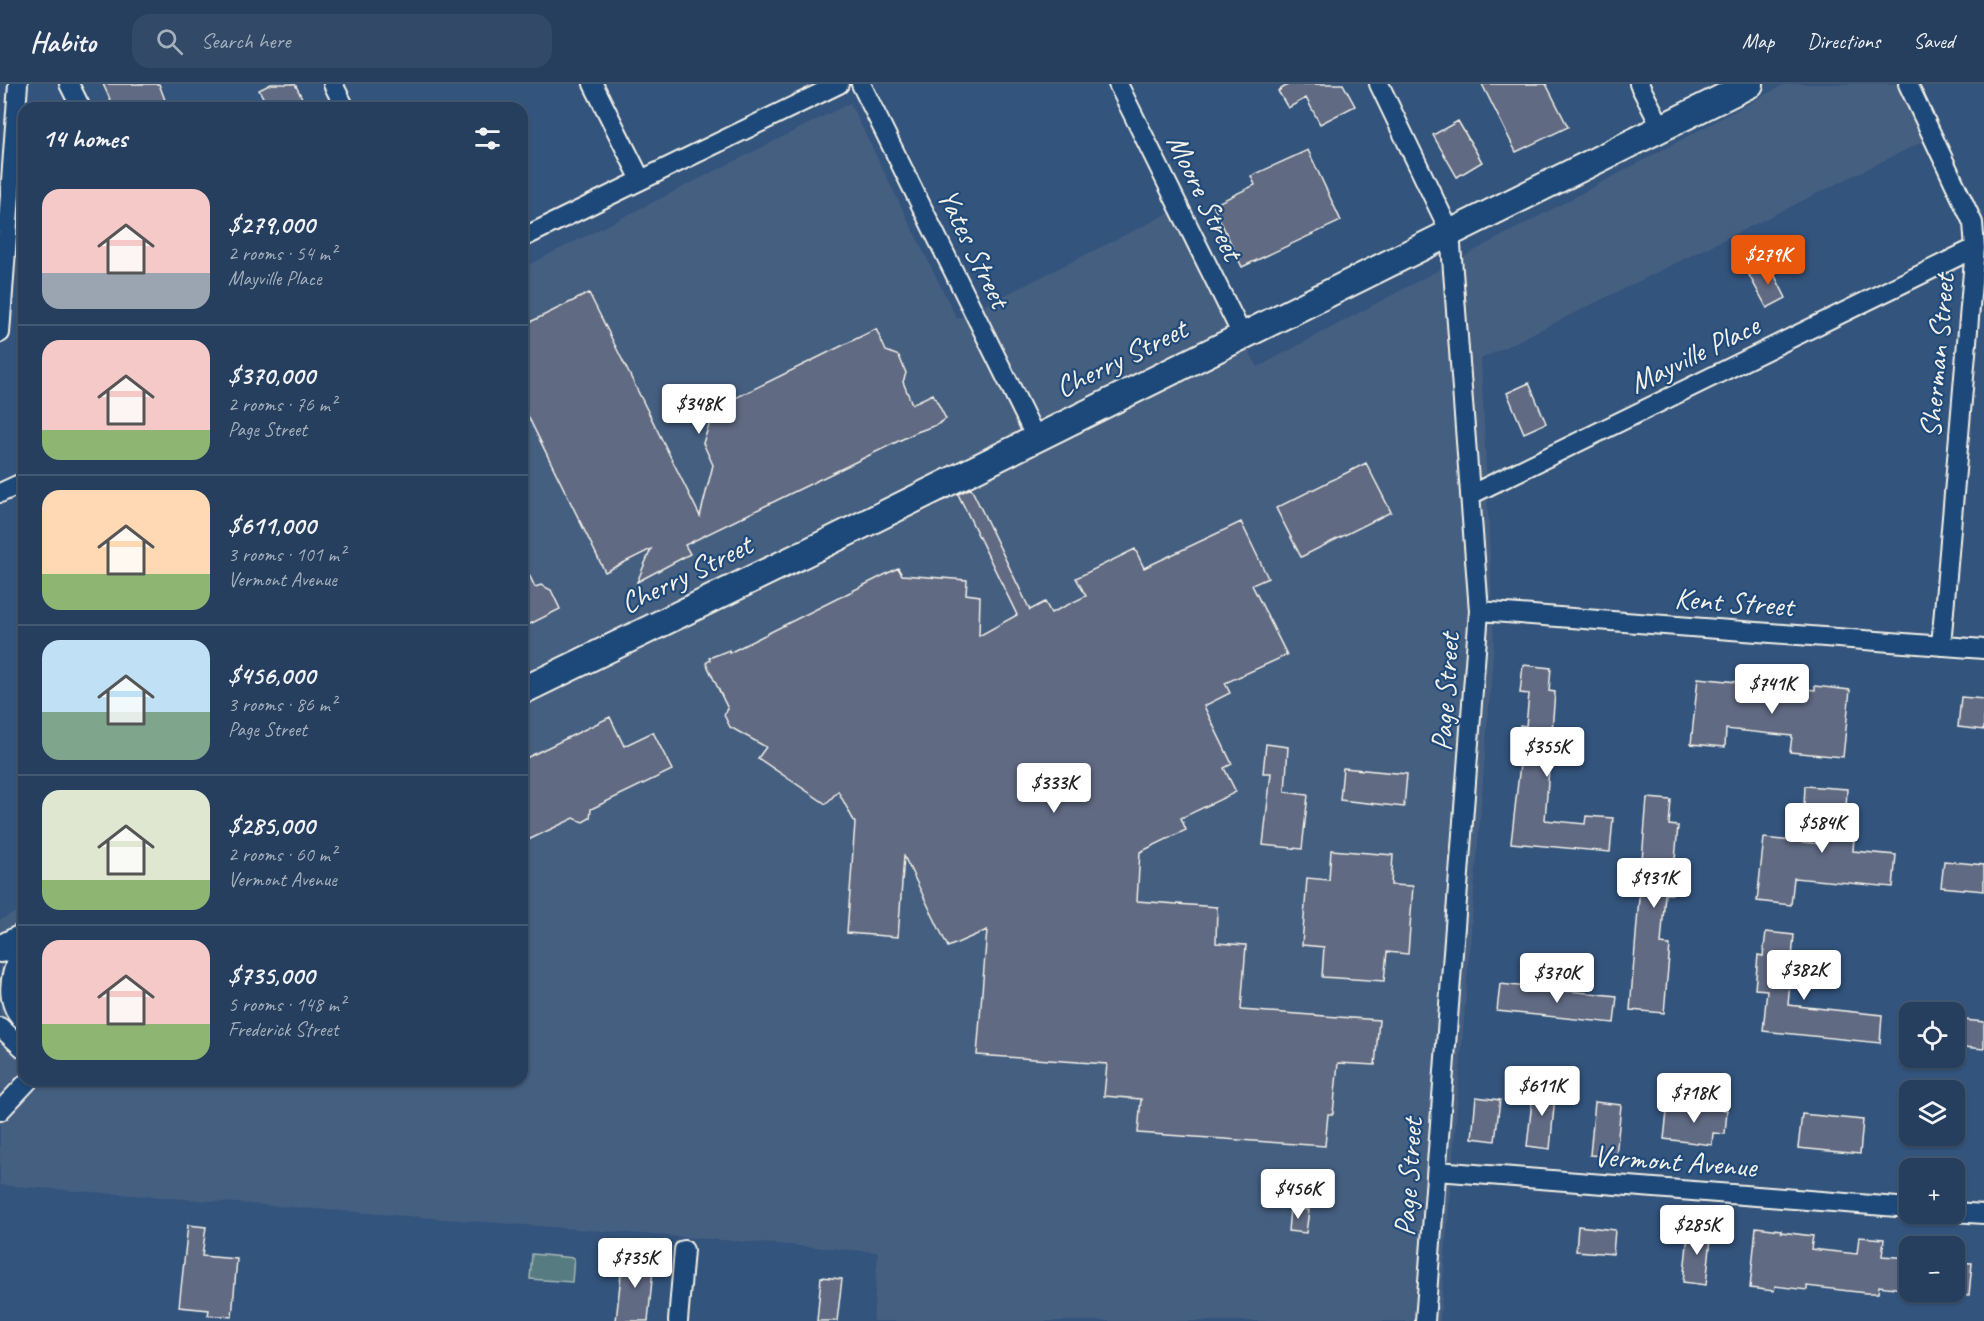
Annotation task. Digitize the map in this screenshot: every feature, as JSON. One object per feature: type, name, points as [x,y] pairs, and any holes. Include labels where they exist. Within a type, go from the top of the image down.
[{"type":"main road","name":"Cherry Street","points":[[528,688],[824,544],[1750,84]]},
{"type":"main road","points":[[0,949],[18,941]]},
{"type":"main road","points":[[18,969],[14,987],[18,1007]]},
{"type":"street","points":[[0,333],[18,84]]},
{"type":"street","points":[[69,84],[78,102]]},
{"type":"street","points":[[333,84],[342,102]]},
{"type":"street","points":[[593,84],[641,180]]},
{"type":"street","points":[[528,235],[839,84]]},
{"type":"street","name":"Yates Street","points":[[861,84],[1036,438]]},
{"type":"street","name":"Moore Street","points":[[1118,84],[1242,335]]},
{"type":"street","name":"Page Street","points":[[1379,84],[1450,232],[1479,611],[1425,1321]]},
{"type":"street","points":[[1640,84],[1661,127]]},
{"type":"street","name":"Sherman Street","points":[[1908,84],[1973,223],[1975,248],[1941,646]]},
{"type":"street","name":"Mayville Place","points":[[1470,495],[1975,248]]},
{"type":"street","points":[[0,494],[18,485]]},
{"type":"street","name":"Kent Street","points":[[1479,611],[1984,649]]},
{"type":"street","points":[[0,1027],[18,1044]]},
{"type":"street","points":[[0,1111],[23,1086]]},
{"type":"street","name":"Vermont Avenue","points":[[1437,1171],[1899,1207]]},
{"type":"street","points":[[1965,1213],[1984,1214]]},
{"type":"street","points":[[678,1321],[684,1250]]},
{"type":"shaded area","points":[[1785,84],[1919,84],[1942,132],[1481,359],[1494,643],[1440,1321],[873,1321],[878,1252],[0,1185],[0,920],[18,911],[18,1086],[528,1086],[528,265],[850,103],[957,319],[1173,211],[1258,367]]},
{"type":"green space","points":[[532,1254],[574,1258],[572,1282],[530,1279]]},
{"type":"building","points":[[103,84],[159,84],[166,102],[111,102]]},
{"type":"building","points":[[271,84],[295,84],[304,102],[266,102],[259,90]]},
{"type":"building","points":[[1289,84],[1343,84],[1355,106],[1320,124],[1306,98],[1288,108],[1278,91]]},
{"type":"building","points":[[1482,84],[1546,84],[1568,127],[1516,152]]},
{"type":"building","points":[[1458,121],[1482,162],[1457,177],[1433,135]]},
{"type":"building","points":[[1308,150],[1341,221],[1242,267],[1213,205],[1255,185],[1251,176]]},
{"type":"building","points":[[1769,264],[1786,298],[1767,308],[1749,275]]},
{"type":"building","points":[[589,293],[700,516],[713,465],[703,443],[715,408],[876,329],[886,351],[899,356],[906,373],[903,382],[912,404],[933,394],[946,419],[685,545],[690,554],[637,582],[651,549],[605,572],[528,416],[528,323]]},
{"type":"building","points":[[1529,383],[1546,423],[1524,433],[1507,393]]},
{"type":"building","points":[[1366,463],[1391,512],[1301,557],[1276,508]]},
{"type":"building","points":[[971,488],[1030,610],[1045,602],[1051,613],[1086,596],[1076,578],[1135,549],[1144,568],[1241,522],[1268,578],[1252,585],[1287,655],[1225,683],[1230,693],[1204,706],[1232,764],[1224,768],[1236,792],[1181,818],[1186,830],[1140,852],[1137,901],[1217,907],[1216,943],[1246,945],[1241,1010],[1379,1020],[1375,1065],[1338,1063],[1333,1114],[1328,1114],[1325,1146],[1138,1133],[1141,1099],[1104,1096],[1107,1064],[977,1055],[987,930],[948,947],[904,856],[898,937],[847,933],[855,823],[838,791],[826,804],[758,758],[766,747],[730,727],[724,715],[728,709],[706,663],[710,660],[709,658],[729,650],[729,653],[898,568],[902,575],[967,580],[966,594],[980,596],[979,636],[1017,615],[958,494]]},
{"type":"building","points":[[528,572],[535,587],[541,585],[551,590],[560,609],[528,625]]},
{"type":"building","points":[[1523,665],[1551,668],[1549,691],[1555,692],[1545,820],[1585,824],[1586,816],[1613,818],[1610,852],[1511,843],[1522,747],[1518,746],[1520,725],[1526,726],[1529,694],[1520,693]]},
{"type":"building","points":[[1698,678],[1815,690],[1815,686],[1850,690],[1843,757],[1790,752],[1792,736],[1726,729],[1725,747],[1691,744]]},
{"type":"building","points":[[1961,697],[1984,699],[1984,730],[1958,727]]},
{"type":"building","points":[[610,717],[624,746],[653,732],[672,770],[591,809],[590,818],[583,822],[574,818],[528,840],[528,757]]},
{"type":"building","points":[[1266,744],[1288,747],[1285,792],[1308,795],[1302,849],[1263,845],[1271,773],[1263,773]]},
{"type":"building","points":[[1343,768],[1407,774],[1404,807],[1340,800]]},
{"type":"building","points":[[1805,786],[1847,789],[1846,809],[1856,810],[1853,851],[1896,855],[1893,887],[1794,878],[1791,905],[1757,901],[1764,838],[1822,844],[1825,807],[1804,806]]},
{"type":"building","points":[[1647,798],[1671,800],[1669,825],[1678,826],[1672,894],[1665,894],[1661,944],[1670,945],[1664,1013],[1630,1010]]},
{"type":"building","points":[[1331,850],[1393,855],[1391,885],[1413,886],[1408,954],[1387,952],[1384,981],[1322,977],[1324,947],[1302,945],[1307,878],[1329,880]]},
{"type":"building","points":[[1944,861],[1984,865],[1984,891],[1941,887]]},
{"type":"building","points":[[1766,932],[1794,935],[1788,1005],[1882,1015],[1880,1043],[1763,1031],[1767,990],[1755,989],[1758,955],[1763,956]]},
{"type":"building","points":[[1500,984],[1617,996],[1614,1023],[1497,1011]]},
{"type":"building","points":[[1965,1020],[1984,1022],[1984,1049],[1965,1047]]},
{"type":"building","points":[[1534,1084],[1556,1086],[1550,1149],[1527,1146]]},
{"type":"building","points":[[1476,1097],[1500,1100],[1495,1141],[1472,1138]]},
{"type":"building","points":[[1595,1102],[1621,1105],[1616,1157],[1590,1155]]},
{"type":"building","points":[[1668,1103],[1727,1110],[1725,1134],[1713,1133],[1712,1145],[1664,1139]]},
{"type":"building","points":[[1802,1114],[1863,1120],[1860,1154],[1798,1148]]},
{"type":"building","points":[[1290,1208],[1309,1210],[1306,1233],[1288,1231]]},
{"type":"building","points":[[188,1225],[206,1227],[202,1256],[237,1259],[232,1317],[208,1315],[209,1310],[179,1307]]},
{"type":"building","points":[[1578,1226],[1615,1230],[1613,1254],[1576,1251]]},
{"type":"building","points":[[1689,1226],[1712,1229],[1706,1285],[1683,1282]]},
{"type":"building","points":[[1756,1227],[1813,1236],[1811,1249],[1857,1254],[1859,1237],[1884,1239],[1882,1256],[1899,1257],[1899,1289],[1879,1286],[1878,1293],[1807,1286],[1807,1290],[1775,1286],[1774,1291],[1750,1288]]},
{"type":"building","points":[[623,1256],[654,1259],[648,1321],[616,1321]]},
{"type":"building","points":[[1965,1263],[1972,1263],[1969,1295],[1965,1295]]},
{"type":"building","points":[[821,1277],[842,1279],[837,1321],[817,1321]]}]
